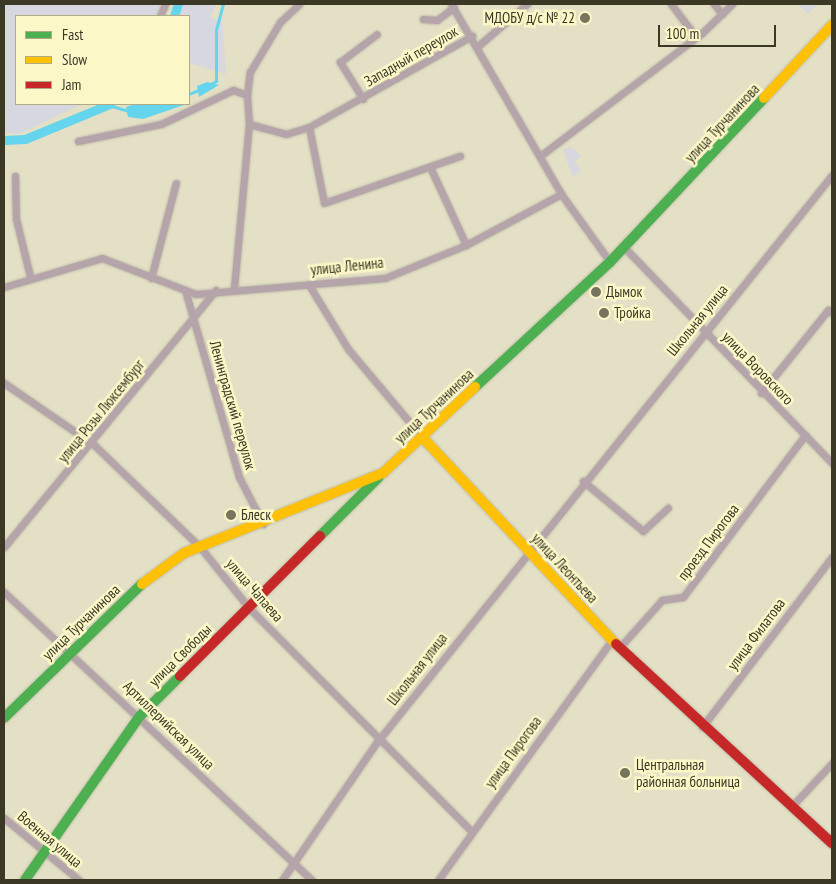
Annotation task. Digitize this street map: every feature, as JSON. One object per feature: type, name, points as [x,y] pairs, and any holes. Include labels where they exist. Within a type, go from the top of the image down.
[{"type":"street","points":[[234,288],[249,124],[247,95],[250,72],[280,22],[299,4]]},
{"type":"street","points":[[478,46],[527,4]]},
{"type":"street","points":[[671,4],[696,37]]},
{"type":"street","points":[[714,4],[722,14]]},
{"type":"street","points":[[540,156],[696,37],[732,4]]},
{"type":"street","points":[[455,6],[561,194],[610,262]]},
{"type":"street","name":"Западный переулок","points":[[422,20],[437,20],[455,6]]},
{"type":"street","name":"улица Турчанинова","points":[[4,718],[157,570],[200,547],[262,524],[383,473],[423,438],[610,262],[831,30]]},
{"type":"street","name":"Западный переулок","points":[[363,99],[340,62],[377,34]]},
{"type":"street","name":"Западный переулок","points":[[249,124],[286,134],[309,128],[472,36]]},
{"type":"street","points":[[78,141],[161,124],[233,90],[247,95]]},
{"type":"street","points":[[309,128],[324,203],[460,156]]},
{"type":"street","points":[[430,167],[466,245]]},
{"type":"street","name":"Школьная улица","points":[[282,880],[377,742],[527,550],[832,175]]},
{"type":"street","points":[[15,176],[16,218],[30,276]]},
{"type":"street","points":[[151,278],[176,183]]},
{"type":"street","name":"улица Ленина","points":[[4,287],[30,276],[102,258],[196,294],[234,288],[385,278],[466,245],[561,194]]},
{"type":"street","name":"улица Воровского","points":[[624,247],[761,393],[832,463]]},
{"type":"street","name":"улица Леонтьева","points":[[308,284],[348,348],[423,438],[527,550],[616,644],[702,727],[832,843]]},
{"type":"street","name":"Ленинградский переулок","points":[[185,290],[239,477],[262,524]]},
{"type":"street","name":"улица Розы Люксембург","points":[[4,547],[93,444],[216,290]]},
{"type":"street","points":[[761,393],[828,310],[832,313]]},
{"type":"street","name":"улица Чапаева","points":[[4,383],[93,444],[200,547],[249,608],[377,742],[472,832]]},
{"type":"street","name":"проезд Пирогова","points":[[616,644],[662,600],[683,597],[805,435]]},
{"type":"street","name":"улица Свободы","points":[[25,880],[140,716],[383,473]]},
{"type":"street","points":[[583,481],[643,531],[668,508]]},
{"type":"street","name":"улица Филатова","points":[[702,727],[832,557]]},
{"type":"street","name":"Артиллерийская улица","points":[[4,592],[140,716],[312,880]]},
{"type":"street","name":"улица Пирогова","points":[[438,880],[472,832],[616,644]]},
{"type":"street","points":[[791,807],[832,763]]},
{"type":"street","name":"Военная улица","points":[[4,818],[43,853],[79,880]]},
{"type":"shaded area","points":[[4,4],[167,4],[162,15],[15,15],[15,105],[80,105],[19,134],[4,132]]},
{"type":"shaded area","points":[[182,4],[217,4],[210,17],[222,20],[226,74],[190,63],[190,15],[181,15]]},
{"type":"shaded area","points":[[798,4],[818,4],[808,14]]},
{"type":"shaded area","points":[[570,147],[581,156],[575,162],[581,170],[573,177],[563,150]]},
{"type":"water","points":[[207,82],[219,85],[199,97],[197,86]]},
{"type":"water","points":[[132,105],[184,105],[143,119],[128,117],[126,107]]},
{"type":"waterway","points":[[174,15],[178,4]]},
{"type":"waterway","points":[[211,84],[216,81],[216,30],[223,4]]},
{"type":"waterway","points":[[190,94],[199,90]]},
{"type":"waterway","points":[[4,140],[25,139],[108,105]]},
{"type":"waterway","points":[[109,105],[129,111]]},
{"type":"traffic: fast","points":[[475,387],[610,262],[764,98]]},
{"type":"traffic: fast","points":[[320,536],[379,477]]},
{"type":"traffic: fast","points":[[4,718],[142,584]]},
{"type":"traffic: fast","points":[[25,880],[140,716],[180,676]]},
{"type":"traffic: slow","points":[[764,98],[832,25]]},
{"type":"traffic: slow","points":[[142,584],[184,553],[383,473],[475,387]]},
{"type":"traffic: slow","points":[[423,438],[616,644]]},
{"type":"traffic: jam","points":[[180,676],[320,536]]},
{"type":"traffic: jam","points":[[616,644],[832,843]]},
{"type":"place","name":"МДОБУ д/с № 22","points":[[585,18]]},
{"type":"place","name":"Дымок","points":[[596,292]]},
{"type":"place","name":"Тройка","points":[[604,313]]},
{"type":"place","name":"Блеск","points":[[231,515]]},
{"type":"place","name":"Центральная районная больница","points":[[625,773]]}]
